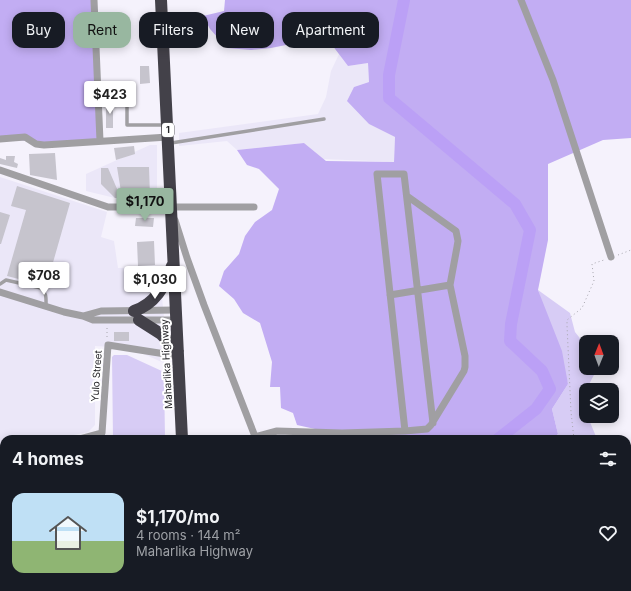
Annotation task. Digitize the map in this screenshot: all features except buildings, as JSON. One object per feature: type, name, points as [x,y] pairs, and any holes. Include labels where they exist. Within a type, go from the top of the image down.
[{"type":"highway","name":"Maharlika Highway","points":[[162,0],[182,435]]},
{"type":"highway","points":[[174,259],[166,283],[137,315],[161,334],[178,354]]},
{"type":"street","points":[[94,0],[100,141]]},
{"type":"street","points":[[521,0],[553,80],[611,257]]},
{"type":"street","points":[[0,139],[25,137],[36,144],[44,145],[168,135]]},
{"type":"street","points":[[0,170],[108,207],[254,207]]},
{"type":"street","points":[[405,431],[377,174],[404,174],[433,423]]},
{"type":"street","points":[[265,435],[277,431],[342,433],[427,429],[433,423],[464,371],[466,367],[465,356],[450,285],[458,241],[456,231],[407,196]]},
{"type":"street","points":[[171,206],[199,292],[255,435]]},
{"type":"street","points":[[390,295],[450,285]]},
{"type":"street","points":[[0,292],[93,320],[106,320],[137,315],[176,315]]},
{"type":"street","points":[[83,316],[101,311],[137,315],[176,315]]},
{"type":"street","name":"Yulo Street","points":[[95,435],[102,433],[108,345],[178,354]]},
{"type":"lane","points":[[127,103],[127,125],[168,135],[324,119]]},
{"type":"lane","points":[[0,284],[6,280],[41,288],[45,291],[47,297],[46,306]]},
{"type":"path","points":[[574,435],[566,330],[568,320],[582,308],[594,281],[592,264],[631,250]]},
{"type":"path","points":[[106,320],[108,345]]},
{"type":"shaded area","points":[[0,0],[93,0],[94,12],[73,12],[73,48],[95,48],[99,139],[45,145],[33,141],[0,139]]},
{"type":"shaded area","points":[[225,0],[631,0],[631,138],[603,140],[548,164],[548,240],[538,290],[562,351],[568,384],[552,409],[558,434],[557,435],[316,435],[315,429],[297,425],[293,413],[281,408],[280,387],[270,387],[272,362],[260,323],[243,313],[234,299],[219,286],[224,271],[239,254],[245,236],[255,222],[272,210],[279,189],[259,169],[247,165],[237,150],[304,143],[326,161],[394,162],[395,137],[369,124],[347,101],[354,87],[369,82],[368,63],[348,66],[334,48],[379,48],[379,12],[282,12],[282,46],[274,47],[274,12],[220,12],[224,11]]},
{"type":"shaded area","points":[[216,13],[216,36],[208,25],[208,15]]},
{"type":"shaded area","points":[[227,48],[271,48],[251,50]]},
{"type":"shaded area","points":[[339,54],[348,66],[368,63],[369,82],[354,87],[369,124],[395,137],[394,162],[323,159],[304,143],[237,150],[227,141],[179,146],[179,133],[318,114],[326,97],[331,71]]},
{"type":"shaded area","points":[[150,145],[157,145],[157,198],[115,198],[86,191],[86,174]]},
{"type":"shaded area","points":[[0,177],[107,212],[101,237],[114,241],[118,268],[159,267],[164,317],[164,363],[130,348],[95,346],[95,425],[88,432],[74,435],[0,435]]},
{"type":"shaded area","points":[[538,290],[570,313],[575,332],[579,337],[579,375],[594,375],[590,383],[579,383],[579,423],[590,423],[595,435],[557,435],[558,434],[552,409],[568,384]]},
{"type":"shaded area","points":[[114,355],[127,355],[164,372],[165,435],[113,435],[112,357]]},
{"type":"waterway","points":[[404,0],[389,75],[389,98],[515,204],[530,230],[511,324],[510,341],[542,371],[550,389],[536,409],[503,435]]}]
